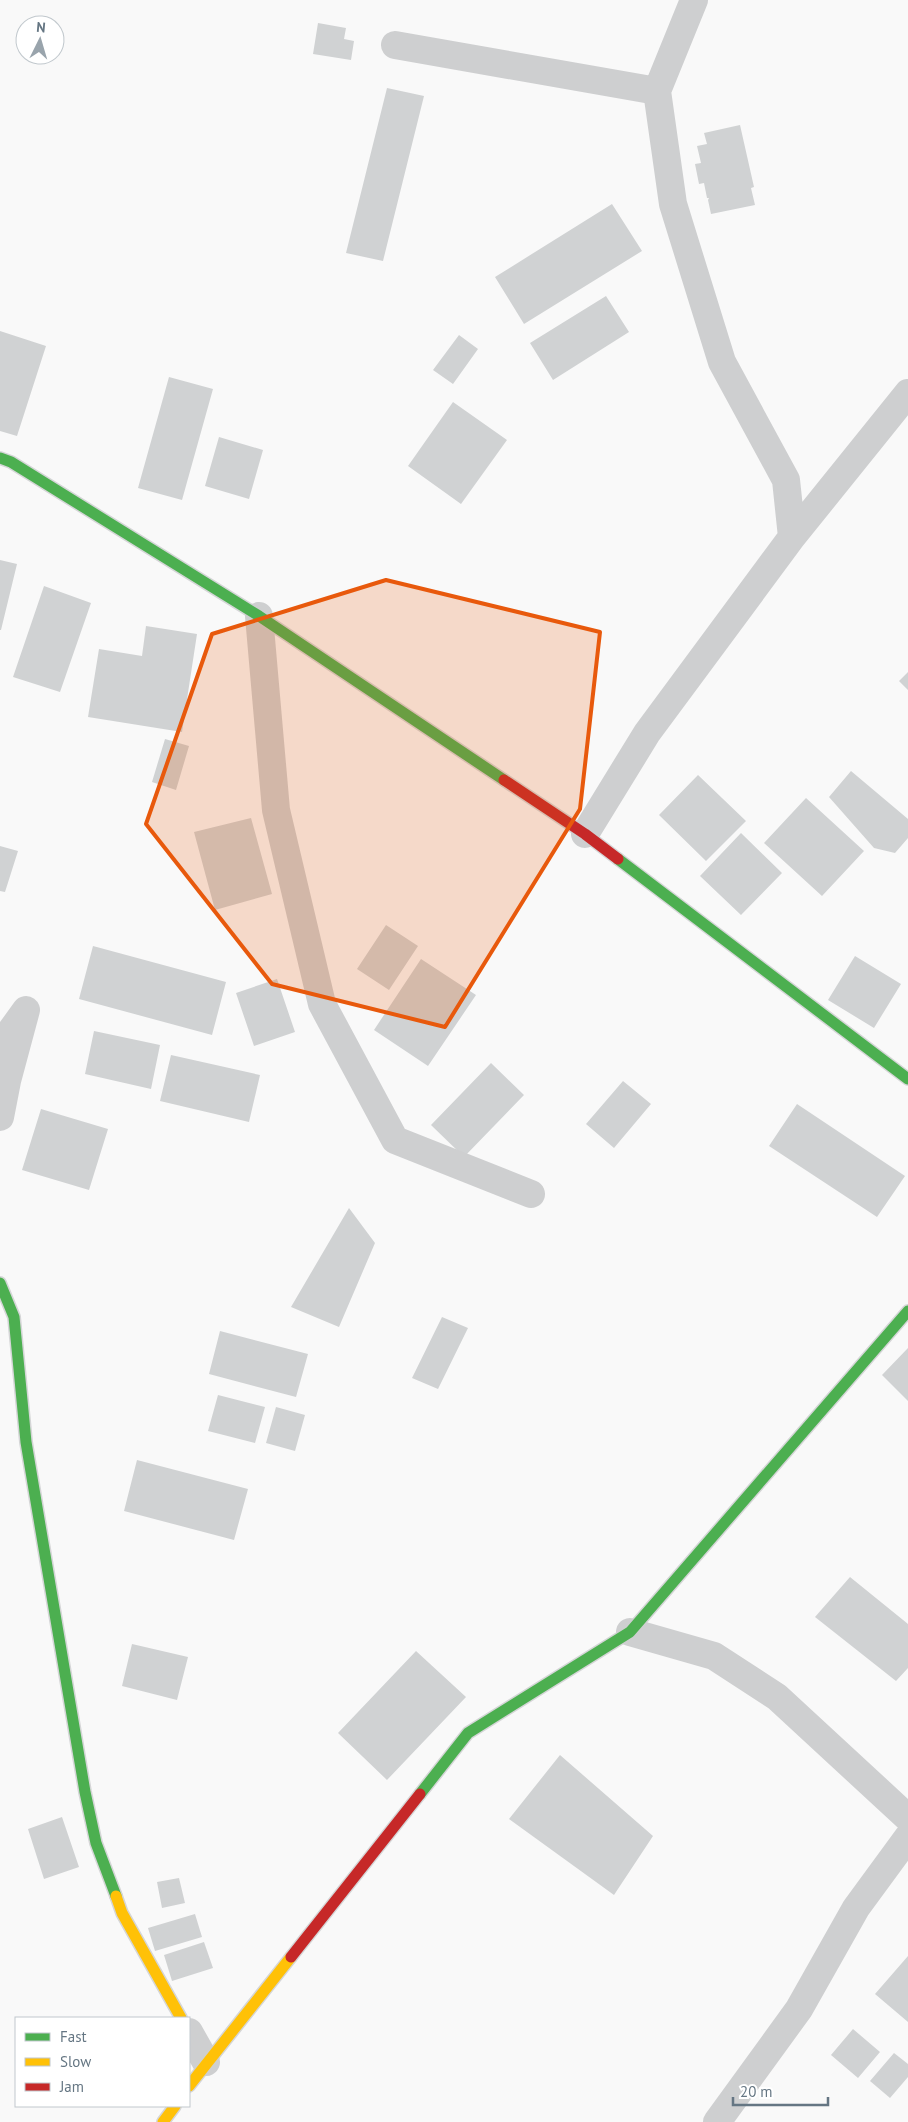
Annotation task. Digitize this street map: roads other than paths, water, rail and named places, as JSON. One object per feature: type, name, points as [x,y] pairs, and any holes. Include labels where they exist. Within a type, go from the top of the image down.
[{"type":"street","points":[[694,0],[657,91],[673,204],[722,362],[786,480],[792,537]]},
{"type":"street","points":[[395,46],[657,91]]},
{"type":"street","points":[[585,834],[647,733],[792,537],[908,394]]},
{"type":"street","points":[[0,458],[11,462],[259,616],[585,834],[908,1079]]},
{"type":"street","points":[[259,616],[276,810],[322,1004],[395,1140],[531,1194]]},
{"type":"street","points":[[0,1046],[26,1010],[7,1081],[0,1117]]},
{"type":"street","points":[[0,1283],[14,1317],[26,1442],[53,1609],[76,1730],[85,1792],[96,1843],[122,1913],[180,2017]]},
{"type":"street","points":[[190,2085],[468,1733],[630,1632],[908,1311]]},
{"type":"street","points":[[630,1632],[714,1656],[776,1697],[908,1818]]},
{"type":"street","points":[[717,2122],[799,2009],[856,1908],[908,1837]]},
{"type":"street","points":[[190,2034],[206,2062]]},
{"type":"street","points":[[163,2122],[174,2107]]}]
